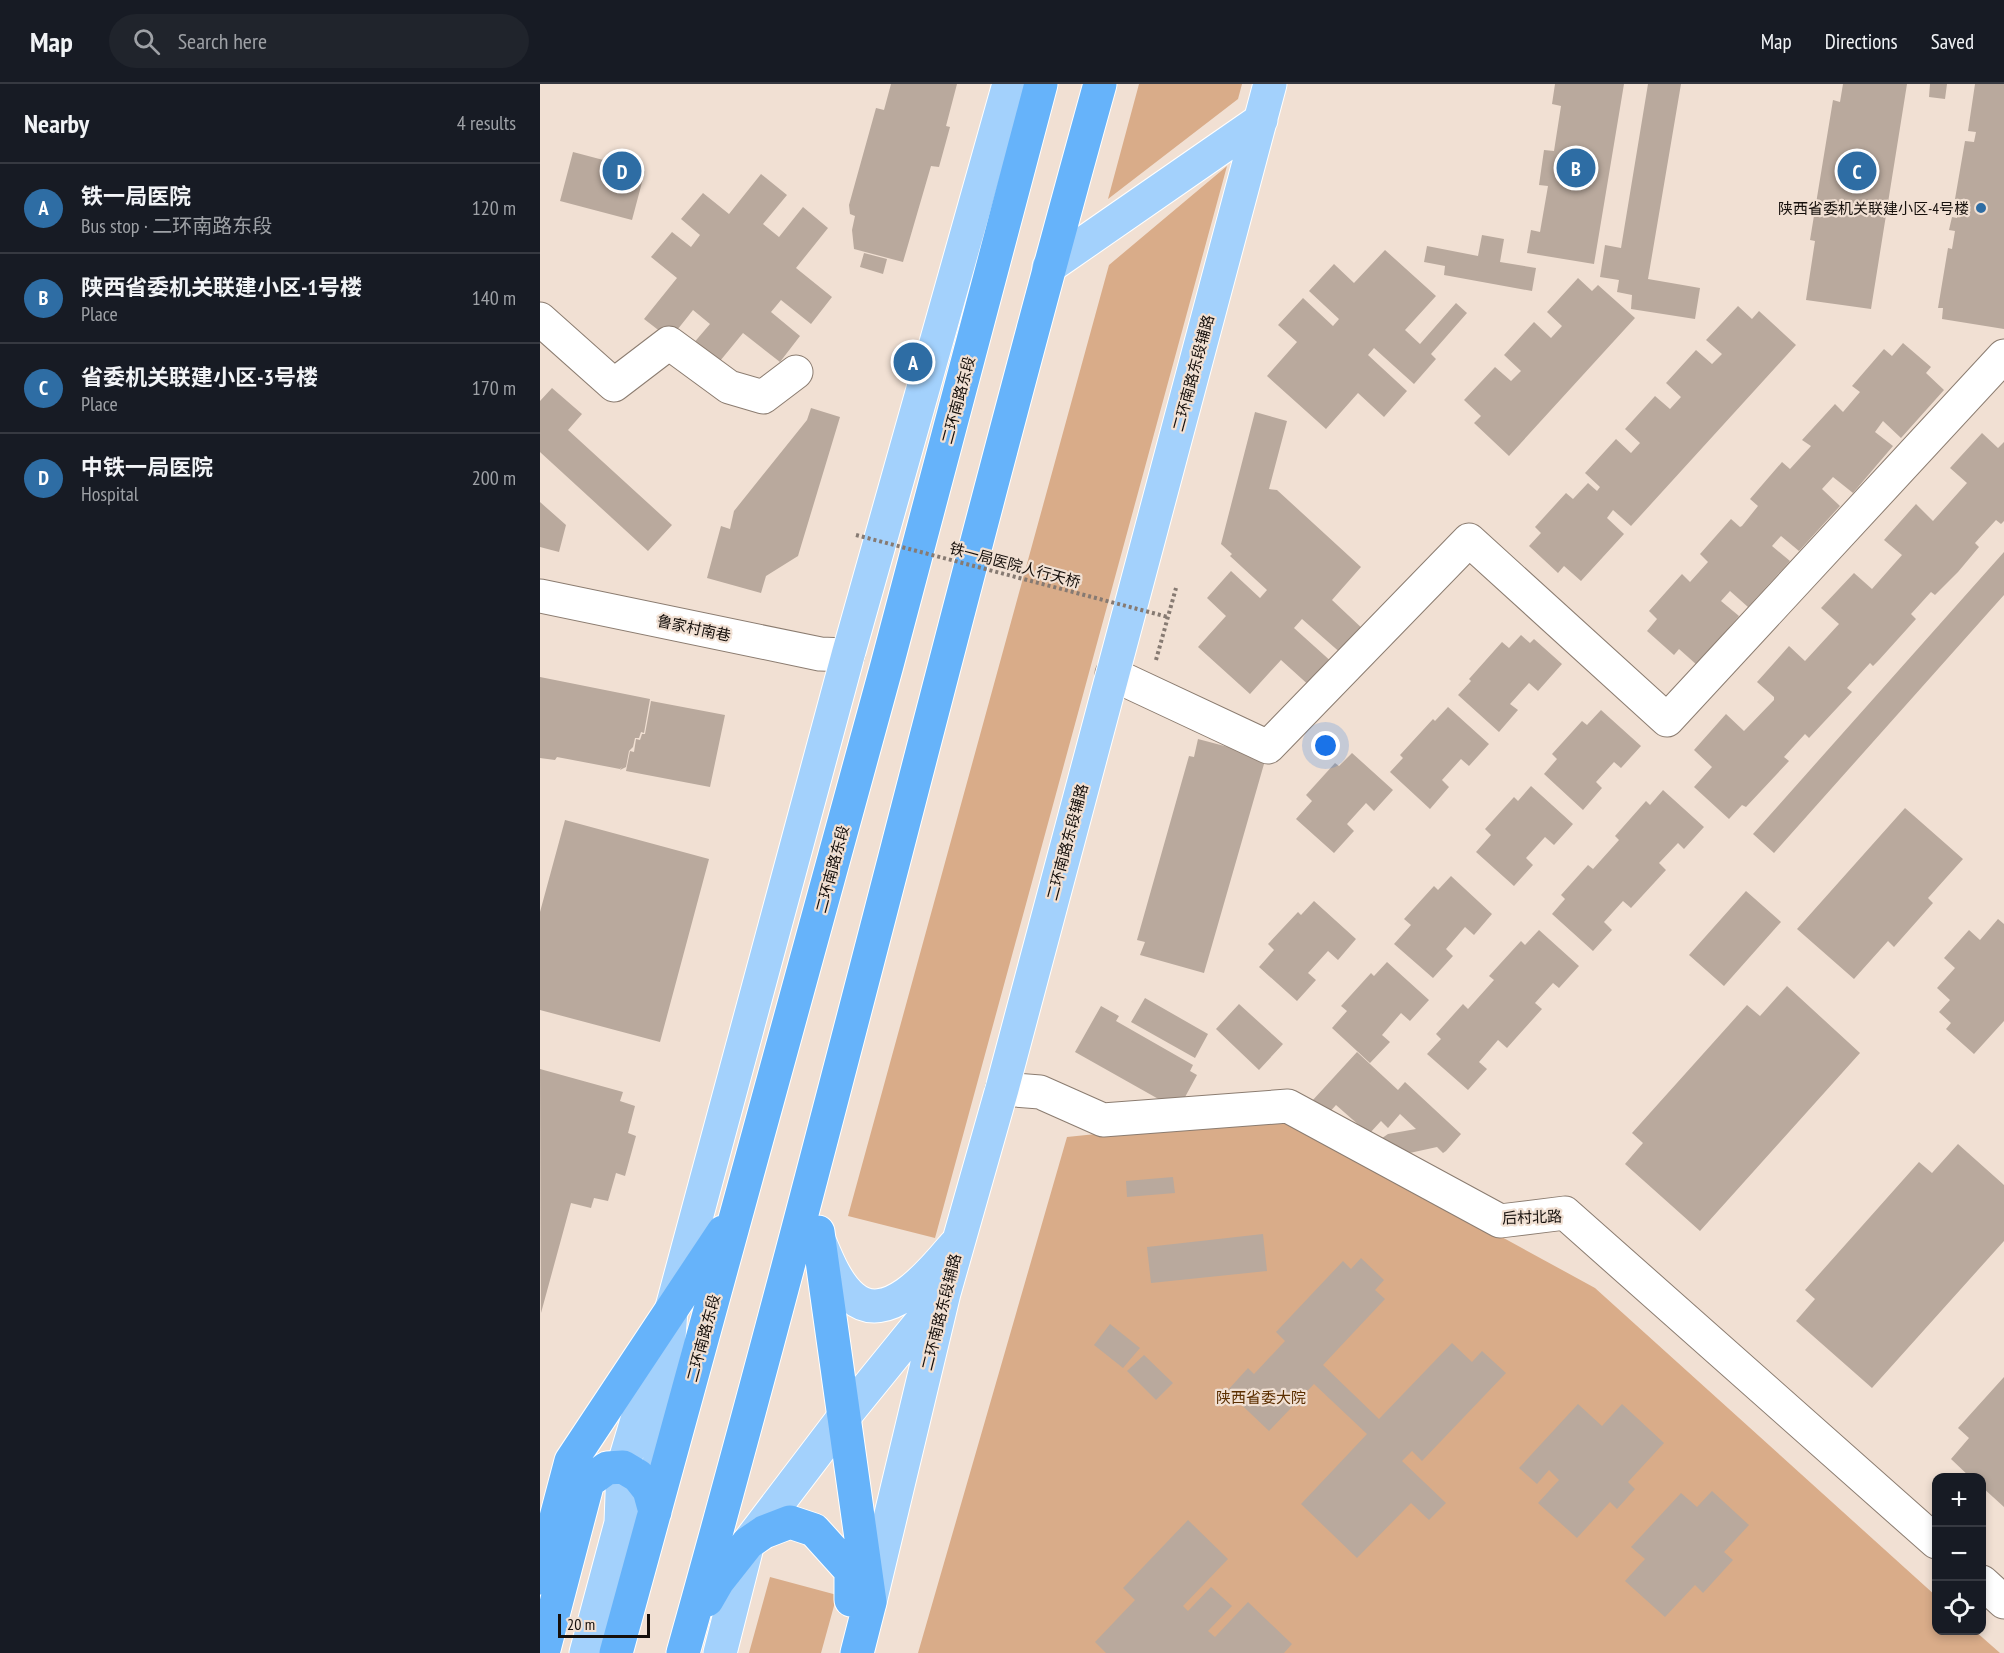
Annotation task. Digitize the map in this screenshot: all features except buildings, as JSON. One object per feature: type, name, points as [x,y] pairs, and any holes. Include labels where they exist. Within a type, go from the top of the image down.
[{"type":"highway","name":"二环南路东段","points":[[616,1653],[888,665],[1041,84]]},
{"type":"highway","points":[[687,1640],[838,1076],[1049,267],[1100,84]]},
{"type":"highway","points":[[687,1640],[718,1581],[735,1539],[818,1236],[841,1143],[838,1076]]},
{"type":"highway","points":[[540,1578],[572,1461],[739,1208]]},
{"type":"highway","points":[[818,1236],[870,1602],[857,1653]]},
{"type":"highway","points":[[543,1653],[588,1482],[607,1468],[623,1467],[638,1476],[649,1490],[655,1512]]},
{"type":"highway","points":[[718,1581],[748,1543],[764,1532],[790,1522],[814,1530],[851,1570],[852,1596],[837,1653]]},
{"type":"main road","points":[[586,1653],[621,1523],[623,1467],[671,1311],[848,655],[1009,84]]},
{"type":"main road","name":"二环南路东段辅路","points":[[870,1602],[944,1293],[1002,1089],[1270,84]]},
{"type":"main road","points":[[1049,267],[1261,120]]},
{"type":"main road","points":[[818,1236],[840,1282],[852,1297],[863,1304],[876,1307],[889,1304],[929,1275],[959,1240]]},
{"type":"main road","points":[[720,1653],[748,1543],[843,1418],[944,1293]]},
{"type":"main road","points":[[655,1512],[671,1311]]},
{"type":"street","points":[[540,319],[614,385],[669,343],[729,387],[762,397],[796,372]]},
{"type":"street","points":[[1112,674],[1268,747],[1469,540],[1667,720],[2004,356]]},
{"type":"street","name":"鲁家村南巷","points":[[540,596],[820,654],[848,655]]},
{"type":"street","name":"后村北路","points":[[1002,1089],[1040,1092],[1103,1120],[1288,1106],[1500,1221],[1565,1213],[1932,1538]]},
{"type":"street","points":[[1986,1586],[2004,1602]]},
{"type":"path","name":"铁一局医院人行天桥","points":[[856,535],[1168,617]]},
{"type":"path","points":[[1155,661],[1176,588]]},
{"type":"green space","points":[[1139,84],[1242,84],[1238,99],[1108,199]]},
{"type":"green space","points":[[1227,166],[935,1238],[848,1216],[1109,265]]},
{"type":"green space","name":"陕西省委大院","points":[[1279,1115],[1595,1288],[1932,1592],[1932,1635],[1980,1635],[2000,1653],[918,1653],[1067,1137]]},
{"type":"green space","points":[[770,1577],[837,1595],[821,1653],[749,1653]]},
{"type":"place","name":"陕西省委机关联建小区-1号楼","points":[[1576,168]]},
{"type":"place","name":"中铁一局医院","points":[[622,171]]},
{"type":"place","name":"省委机关联建小区-3号楼","points":[[1857,171]]},
{"type":"place","name":"陕西省委机关联建小区-4号楼","points":[[1981,208]]},
{"type":"place","name":"铁一局医院","points":[[913,362]]}]
